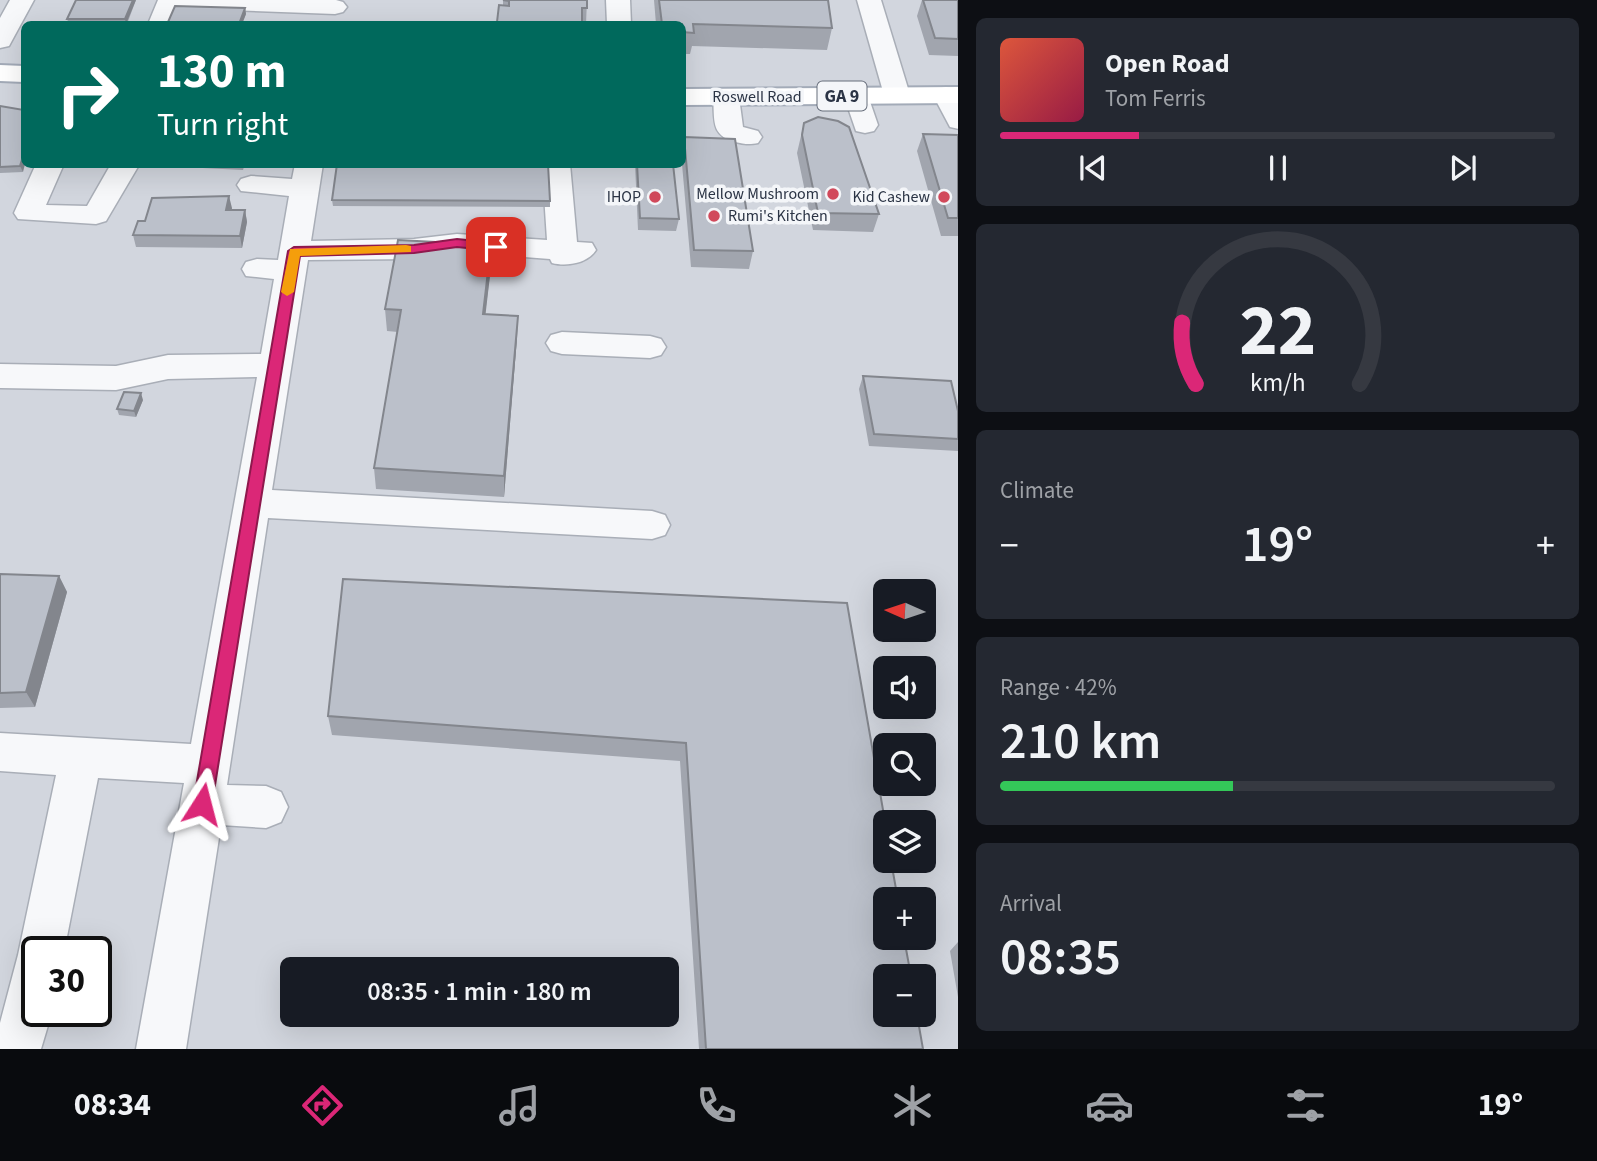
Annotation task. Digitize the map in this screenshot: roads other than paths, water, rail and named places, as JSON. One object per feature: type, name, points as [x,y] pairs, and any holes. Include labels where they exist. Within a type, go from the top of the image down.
[{"type":"main road","points":[[0,73],[21,74]]},
{"type":"main road","name":"Roswell Road","points":[[686,97],[952,95]]},
{"type":"street","points":[[21,43],[0,42],[22,0]]},
{"type":"street","points":[[618,0],[619,21]]},
{"type":"street","points":[[869,0],[897,95]]},
{"type":"street","points":[[161,21],[169,1],[284,15],[334,13],[359,20]]},
{"type":"street","points":[[952,95],[958,121]]},
{"type":"street","points":[[857,96],[865,125]]},
{"type":"street","points":[[726,97],[730,132],[748,137]]},
{"type":"street","points":[[48,168],[28,213],[96,215],[123,168]]},
{"type":"street","points":[[281,263],[457,243],[513,249],[572,250],[557,168]]},
{"type":"street","points":[[161,1049],[275,365],[266,322],[307,176],[251,185]]},
{"type":"street","points":[[0,376],[116,378],[168,367],[275,365]]},
{"type":"street","points":[[252,503],[652,525]]},
{"type":"street","points":[[0,752],[81,757],[205,784],[266,807]]},
{"type":"street","points":[[43,936],[81,757]]},
{"type":"street","points":[[14,1049],[24,1027]]},
{"type":"lane","points":[[562,343],[650,347]]},
{"type":"place","name":"Mellow Mushroom","points":[[833,194]]},
{"type":"place","name":"IHOP","points":[[655,197]]},
{"type":"place","name":"Kid Cashew","points":[[944,197]]},
{"type":"place","name":"Rumi's Kitchen","points":[[714,216]]}]
